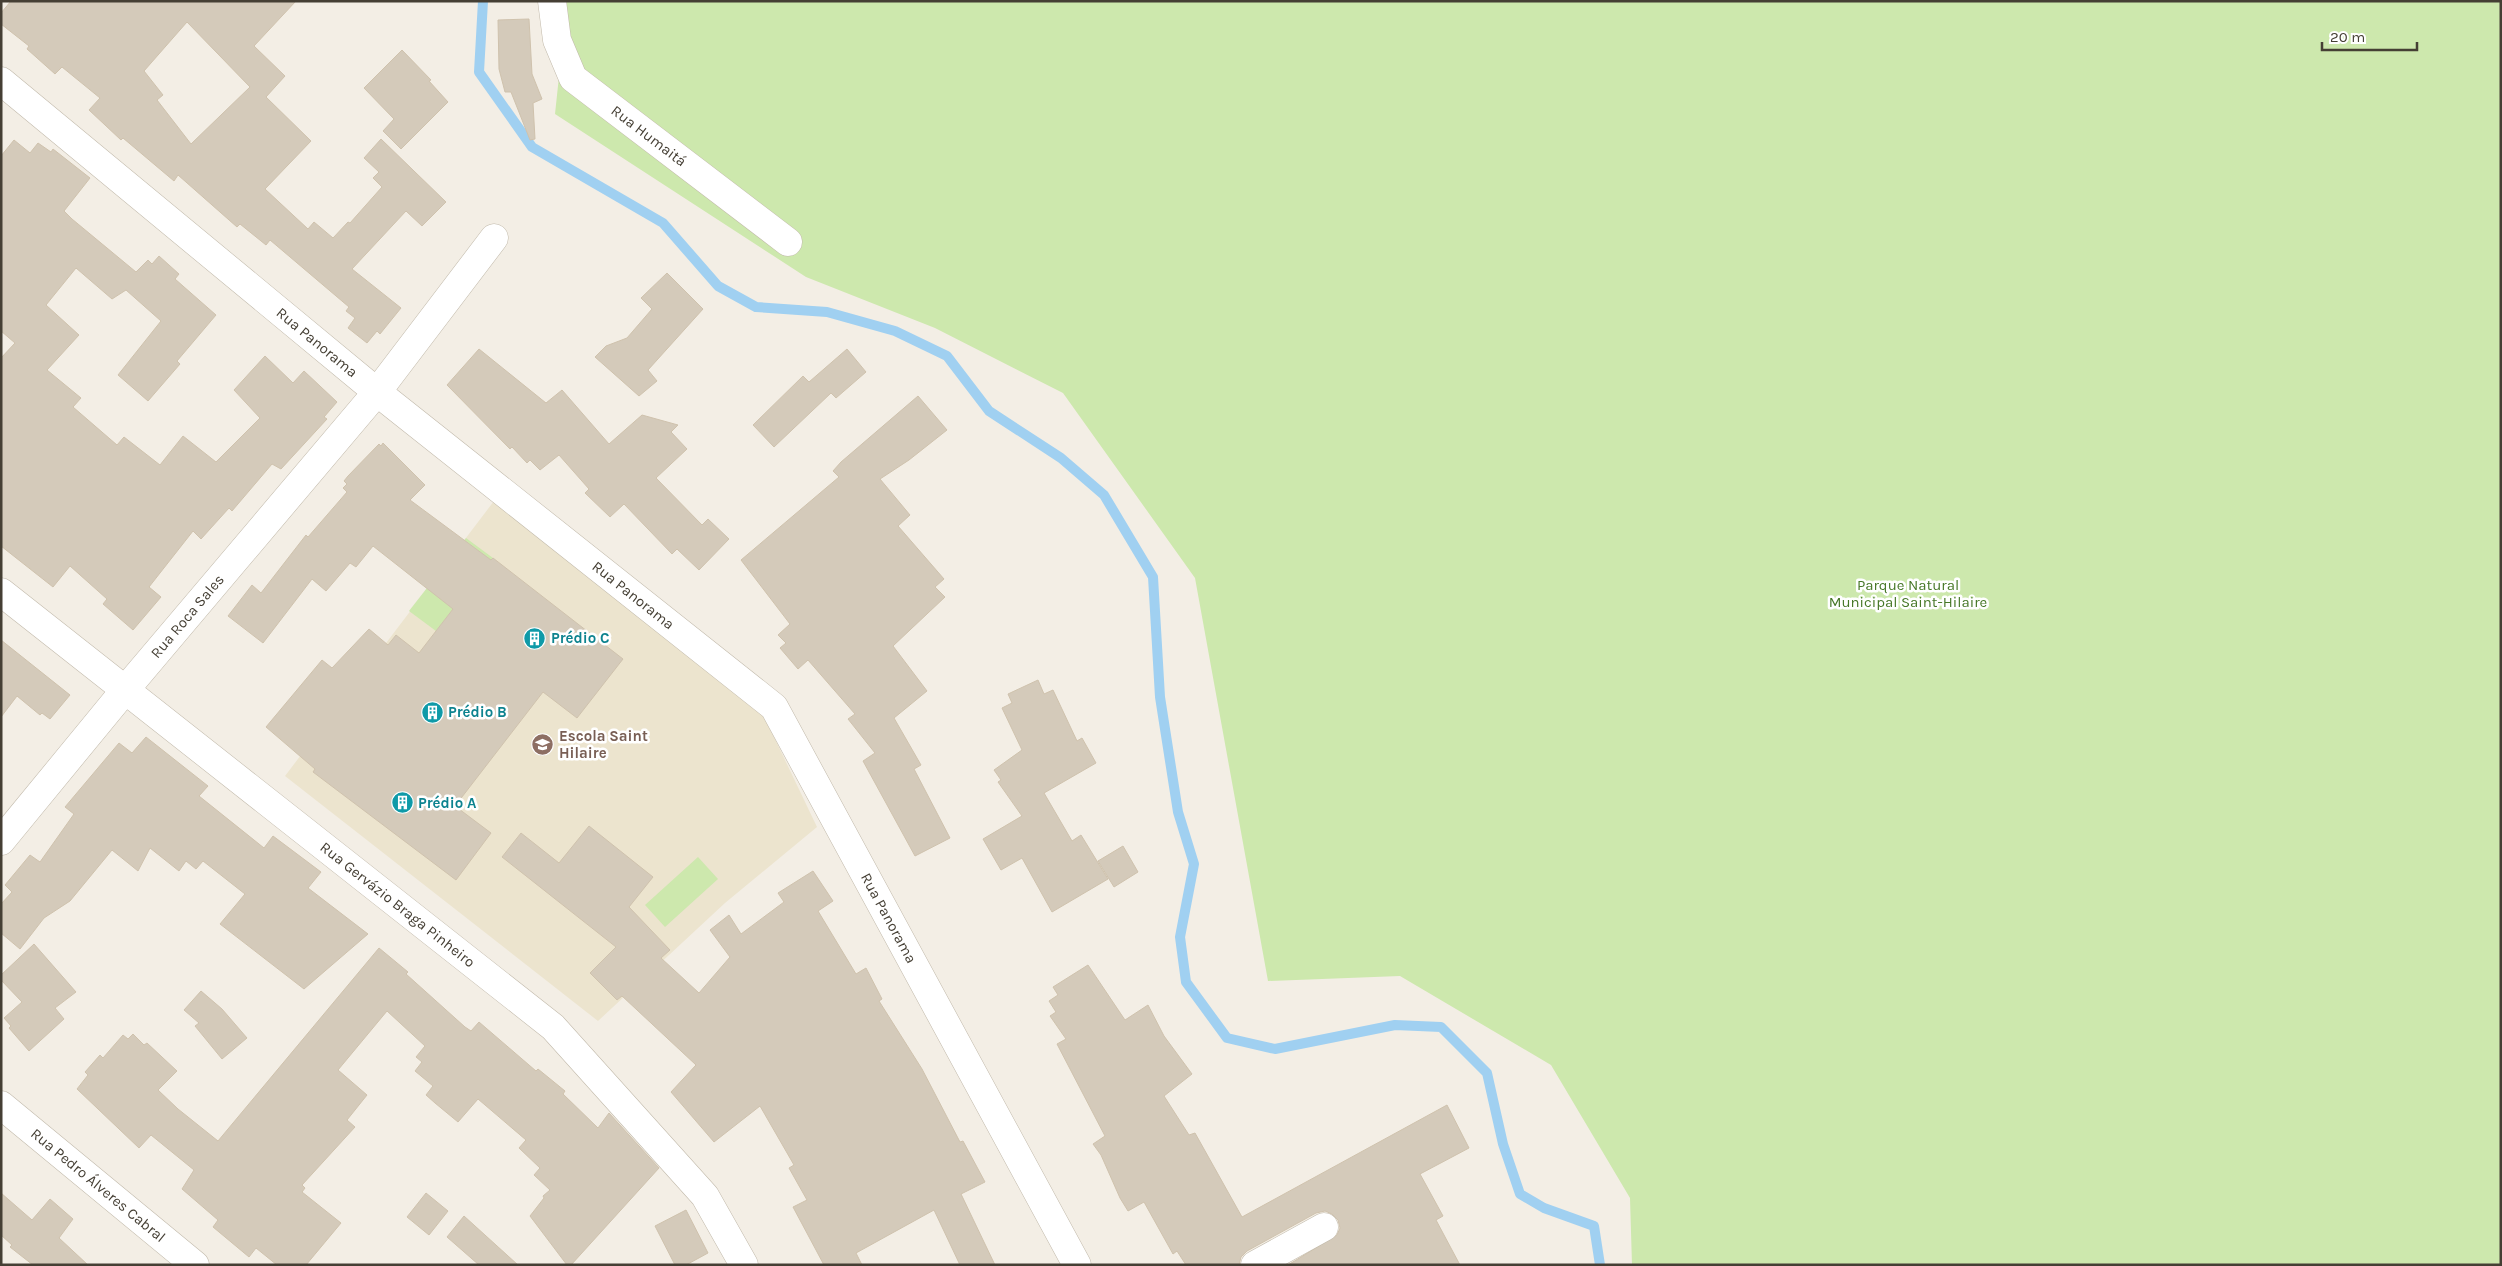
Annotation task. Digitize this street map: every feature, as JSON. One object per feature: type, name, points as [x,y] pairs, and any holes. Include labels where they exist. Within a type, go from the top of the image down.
[{"type":"street","name":"Rua Humaitá","points":[[552,1],[557,40],[573,78],[788,242]]},
{"type":"street","name":"Rua Panorama","points":[[1,81],[377,392],[774,707],[1077,1265]]},
{"type":"street","name":"Rua Roca Sales","points":[[1,841],[125,690],[377,392],[494,238]]},
{"type":"street","name":"Rua Gervázio Braga Pinheiro","points":[[1,592],[553,1027],[705,1196],[744,1265]]},
{"type":"street","name":"Rua Pedro Álveres Cabral","points":[[1,1105],[195,1265]]},
{"type":"street","points":[[1255,1265],[1324,1227]]},
{"type":"shaded area","name":"Escola Saint Hilaire","points":[[494,501],[763,714],[817,827],[725,903],[598,1021],[285,776]]},
{"type":"green space","name":"Parque Natural Municipal Saint-Hilaire","points":[[567,1],[2501,1],[2501,1265],[1632,1265],[1630,1198],[1551,1065],[1400,976],[1268,981],[1195,578],[1063,393],[935,328],[806,277],[555,114]]},
{"type":"green space","points":[[466,538],[493,558],[436,631],[409,611]]},
{"type":"green space","points":[[698,857],[718,879],[665,927],[645,905]]},
{"type":"building","points":[[11,1],[296,1],[254,46],[285,76],[266,97],[311,141],[265,189],[308,229],[314,222],[333,238],[348,222],[350,223],[382,187],[373,178],[379,172],[364,158],[381,139],[446,202],[422,226],[406,211],[352,269],[401,308],[380,334],[377,331],[367,343],[348,328],[355,318],[346,311],[349,307],[270,240],[266,245],[240,224],[237,227],[178,175],[174,181],[123,138],[121,140],[89,110],[100,98],[62,67],[55,74],[27,49],[29,46],[1,24],[1,13]],"holes":[[[187,22],[250,87],[191,144],[157,100],[163,95],[144,71]]]},
{"type":"building","points":[[529,19],[532,74],[542,99],[533,103],[535,139],[530,140],[511,92],[505,92],[499,69],[498,20]]},
{"type":"building","points":[[402,50],[431,80],[429,81],[448,102],[401,149],[383,131],[394,119],[364,88]]},
{"type":"building","points":[[14,140],[30,153],[38,143],[51,152],[53,149],[90,178],[64,211],[72,219],[136,272],[148,260],[152,264],[159,256],[179,274],[175,279],[216,315],[177,361],[180,364],[148,401],[118,375],[161,321],[126,290],[112,299],[76,268],[46,305],[79,335],[47,370],[81,398],[73,407],[117,445],[124,437],[160,465],[183,436],[216,462],[260,418],[234,390],[265,356],[293,383],[304,371],[337,402],[324,417],[327,419],[281,469],[272,464],[232,511],[229,508],[201,539],[193,531],[149,587],[161,597],[133,630],[103,604],[107,599],[70,566],[53,587],[1,546],[1,358],[15,343],[1,331],[1,156]]},
{"type":"building","points":[[667,273],[703,309],[648,370],[657,381],[639,396],[595,357],[606,346],[627,338],[652,309],[641,298]]},
{"type":"building","points":[[479,349],[546,403],[562,390],[609,444],[642,415],[678,425],[671,432],[687,449],[656,478],[702,525],[708,519],[729,539],[699,570],[677,549],[672,554],[624,504],[610,517],[585,493],[589,489],[559,455],[540,470],[530,460],[527,463],[512,447],[510,449],[447,385]]},
{"type":"building","points":[[847,349],[866,372],[836,398],[831,393],[774,447],[753,425],[803,376],[809,382]]},
{"type":"building","points":[[918,396],[947,430],[909,460],[880,479],[910,515],[898,526],[944,579],[935,587],[945,597],[893,646],[927,691],[894,718],[921,765],[914,769],[950,838],[915,856],[863,761],[875,753],[848,719],[855,714],[808,660],[798,669],[780,648],[786,643],[778,635],[790,624],[741,560],[839,477],[833,471],[841,462]]},
{"type":"building","points":[[383,443],[425,485],[410,500],[491,560],[493,558],[623,659],[577,718],[543,692],[455,806],[491,833],[456,880],[313,772],[315,769],[266,727],[322,660],[332,668],[369,629],[388,645],[396,635],[419,653],[453,609],[373,546],[356,567],[350,563],[326,591],[312,579],[263,643],[228,616],[252,585],[261,593],[306,535],[308,537],[347,492],[343,488],[347,484],[344,481],[348,476],[379,444],[381,446]]},
{"type":"building","points":[[1,640],[70,695],[50,719],[42,713],[40,715],[17,696],[1,717]]},
{"type":"building","points":[[1038,680],[1044,694],[1053,690],[1077,741],[1082,738],[1096,763],[1044,793],[1072,841],[1081,835],[1108,879],[1052,912],[1022,858],[1001,870],[983,839],[1022,816],[998,782],[1001,780],[994,770],[1022,750],[1002,708],[1012,703],[1008,694]]},
{"type":"building","points":[[146,737],[208,786],[199,796],[264,848],[273,836],[321,872],[308,888],[368,934],[304,989],[220,924],[245,894],[203,861],[196,869],[186,861],[179,871],[150,848],[138,871],[112,850],[70,901],[44,918],[20,949],[1,933],[1,904],[12,892],[5,885],[30,855],[40,862],[74,814],[65,807],[119,743],[132,753]]},
{"type":"building","points":[[589,826],[653,877],[629,907],[670,950],[661,958],[699,993],[730,957],[710,930],[729,915],[741,934],[784,902],[778,893],[813,871],[833,901],[818,911],[856,974],[866,968],[882,999],[879,1001],[922,1069],[960,1142],[963,1141],[985,1182],[961,1194],[995,1265],[960,1265],[934,1210],[856,1253],[862,1265],[824,1265],[793,1207],[807,1200],[789,1168],[794,1165],[760,1106],[714,1142],[671,1092],[696,1065],[622,996],[617,1000],[590,973],[616,947],[502,857],[521,833],[559,863]]},
{"type":"building","points":[[1123,846],[1138,872],[1114,887],[1098,861]]},
{"type":"building","points":[[34,944],[76,992],[55,1008],[64,1019],[29,1051],[9,1028],[11,1026],[4,1018],[22,1002],[1,980],[1,975]]},
{"type":"building","points":[[379,948],[408,972],[406,974],[465,1027],[471,1031],[479,1022],[536,1071],[538,1069],[565,1091],[563,1094],[598,1128],[609,1113],[659,1168],[571,1265],[567,1265],[530,1216],[544,1198],[543,1196],[550,1190],[534,1175],[540,1168],[519,1148],[526,1140],[478,1099],[458,1122],[426,1095],[433,1086],[415,1071],[422,1062],[416,1057],[425,1046],[387,1011],[338,1070],[367,1095],[347,1120],[355,1127],[302,1185],[305,1188],[302,1192],[341,1223],[306,1265],[277,1265],[256,1248],[249,1257],[213,1227],[218,1220],[182,1189],[194,1170],[151,1135],[139,1148],[77,1089],[88,1075],[85,1072],[100,1055],[103,1058],[123,1035],[128,1039],[133,1034],[144,1045],[147,1043],[177,1071],[158,1090],[178,1109],[218,1141]]},
{"type":"building","points":[[1088,965],[1125,1020],[1148,1005],[1164,1036],[1192,1074],[1164,1096],[1189,1135],[1195,1133],[1242,1217],[1447,1105],[1469,1148],[1420,1174],[1443,1216],[1436,1220],[1460,1265],[1288,1265],[1337,1235],[1340,1228],[1338,1220],[1332,1214],[1325,1211],[1316,1213],[1247,1251],[1241,1257],[1239,1265],[1186,1265],[1177,1251],[1173,1254],[1144,1202],[1128,1211],[1120,1198],[1101,1155],[1093,1144],[1105,1136],[1057,1044],[1066,1039],[1050,1016],[1056,1012],[1049,1001],[1058,995],[1053,987]]},
{"type":"building","points":[[201,991],[222,1009],[247,1038],[222,1059],[195,1026],[199,1023],[184,1010]]},
{"type":"building","points":[[1,1193],[32,1220],[50,1199],[73,1219],[59,1238],[88,1265],[33,1265],[10,1247],[12,1245],[1,1235]]},
{"type":"building","points":[[426,1193],[448,1211],[429,1235],[407,1217]]},
{"type":"building","points":[[686,1210],[708,1253],[686,1265],[675,1265],[655,1226]]},
{"type":"building","points":[[464,1216],[518,1265],[479,1265],[447,1237]]},
{"type":"waterway","points":[[483,1],[479,72],[532,147],[663,223],[718,286],[756,307],[827,312],[895,331],[947,356],[989,411],[1061,458],[1104,495],[1153,577],[1160,697],[1178,812],[1194,864],[1180,937],[1186,982],[1227,1038],[1275,1049],[1395,1025],[1441,1027],[1487,1073],[1503,1144],[1520,1194],[1544,1208],[1594,1226],[1600,1265]]},
{"type":"place","name":"Prédio C","points":[[535,638]]},
{"type":"place","name":"Prédio B","points":[[432,712]]},
{"type":"place","name":"Escola Saint Hilaire","points":[[543,745]]},
{"type":"place","name":"Prédio A","points":[[402,803]]}]
